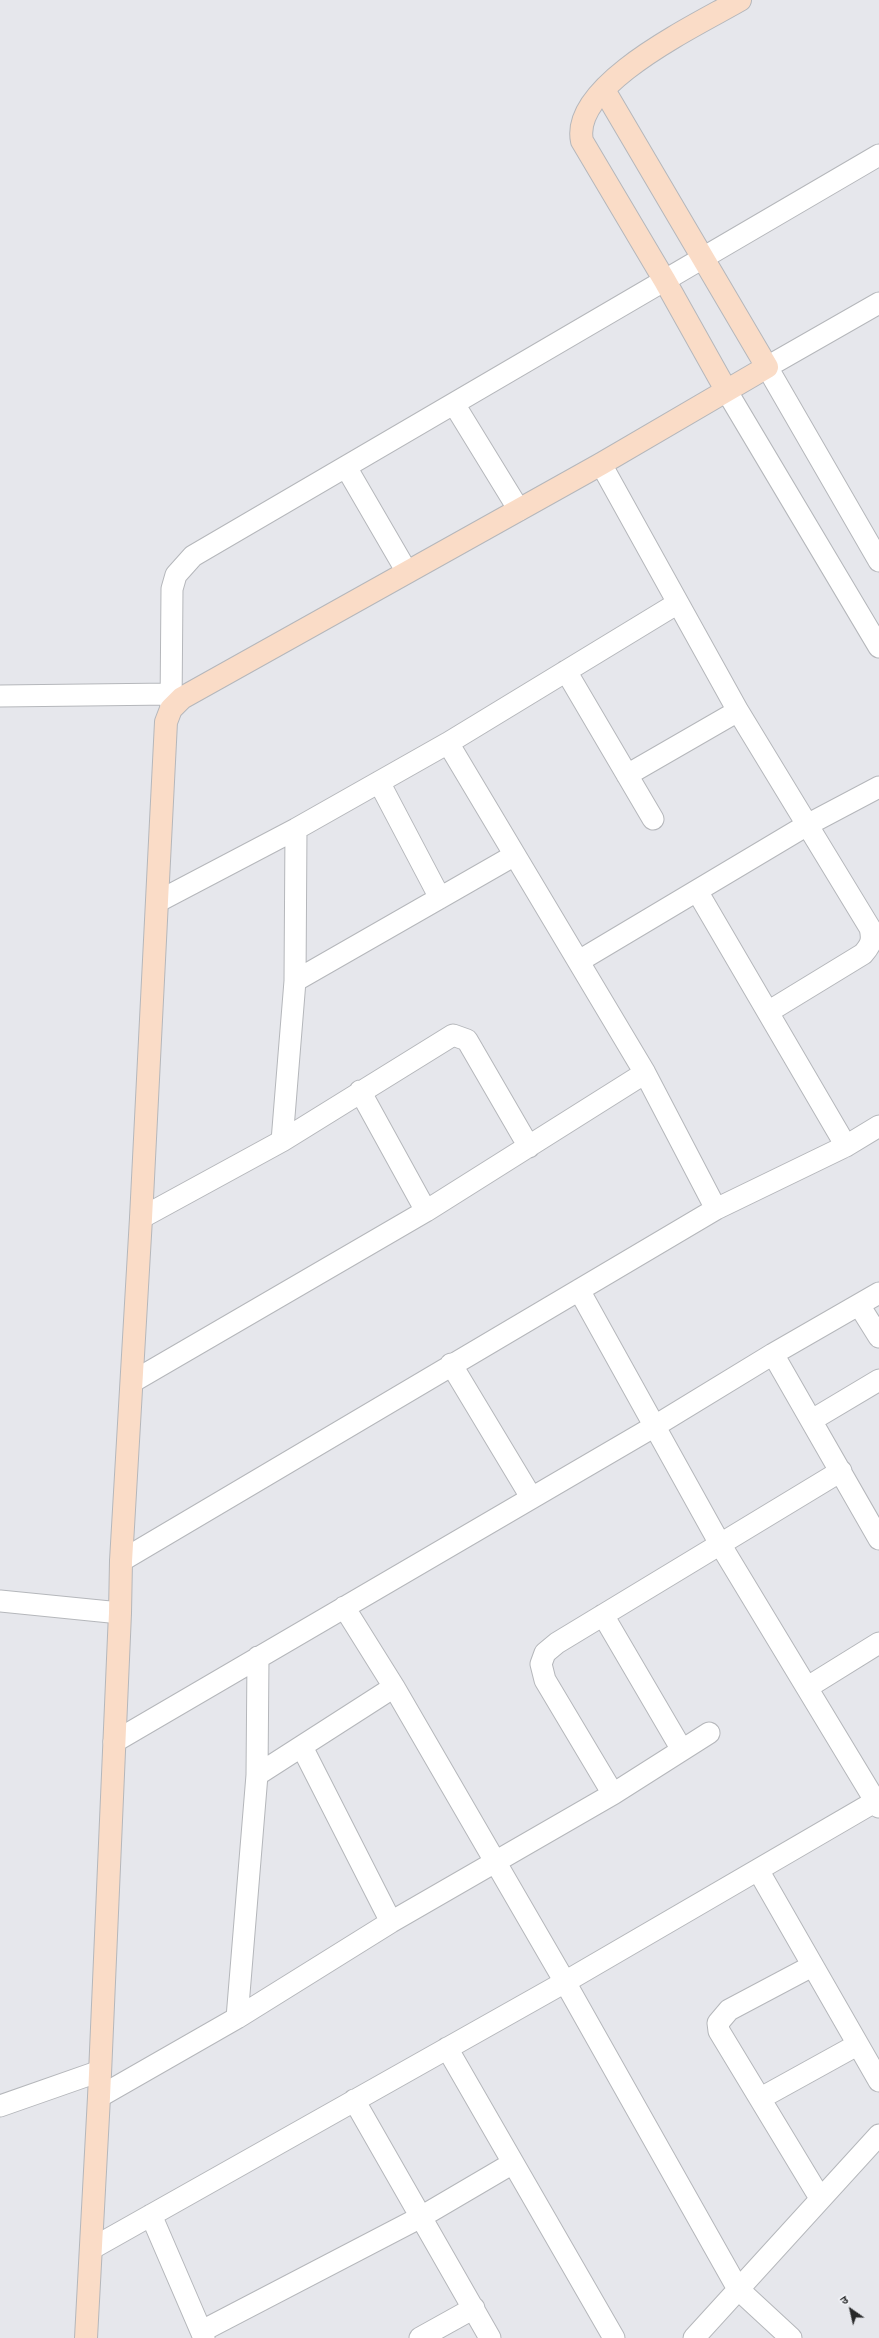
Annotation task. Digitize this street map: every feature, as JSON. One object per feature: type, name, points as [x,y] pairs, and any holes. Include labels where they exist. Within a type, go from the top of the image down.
[{"type":"street","points":[[740,0],[640,58],[623,70],[585,113],[580,130],[582,141],[665,281],[726,390],[879,647]]},
{"type":"street","points":[[604,90],[879,561]]},
{"type":"street","points":[[86,2338],[100,2097],[121,1561],[141,1218],[166,722],[171,702],[172,589],[176,575],[183,565],[193,556],[879,155]]},
{"type":"street","points":[[0,696],[171,702],[182,698],[601,464],[726,390],[879,303]]},
{"type":"street","points":[[454,404],[519,510]]},
{"type":"street","points":[[601,464],[738,711],[870,928],[873,938],[869,947],[863,954],[768,1012]]},
{"type":"street","points":[[346,466],[407,572]]},
{"type":"street","points":[[157,902],[296,829],[448,743],[678,603]]},
{"type":"street","points":[[566,671],[653,819]]},
{"type":"street","points":[[627,775],[738,711]]},
{"type":"street","points":[[448,743],[645,1073],[716,1209]]},
{"type":"street","points":[[379,782],[440,898]]},
{"type":"street","points":[[578,961],[807,825],[879,787]]},
{"type":"street","points":[[282,1140],[295,981],[296,829]]},
{"type":"street","points":[[295,981],[515,855]]},
{"type":"street","points":[[697,891],[846,1146]]},
{"type":"street","points":[[141,1218],[282,1140],[445,1038],[453,1035],[460,1036],[467,1040],[529,1147]]},
{"type":"street","points":[[132,1382],[426,1211],[645,1073]]},
{"type":"street","points":[[360,1091],[426,1211]]},
{"type":"street","points":[[121,1561],[451,1364],[716,1209],[846,1146],[879,1126]]},
{"type":"street","points":[[91,2249],[877,1804],[808,1687],[720,1544],[579,1290]]},
{"type":"street","points":[[114,1742],[258,1656],[655,1426],[773,1354],[879,1293]]},
{"type":"street","points":[[859,1305],[879,1337]]},
{"type":"street","points":[[773,1354],[879,1539]]},
{"type":"street","points":[[451,1364],[531,1497]]},
{"type":"street","points":[[812,1420],[879,1380]]},
{"type":"street","points":[[613,1794],[545,1680],[541,1664],[545,1653],[557,1643],[841,1471]]},
{"type":"street","points":[[0,1601],[120,1613]]},
{"type":"street","points":[[344,1607],[394,1687],[565,1982],[738,2289],[792,2338]]},
{"type":"street","points":[[603,1615],[682,1750]]},
{"type":"street","points":[[808,1687],[879,1643]]},
{"type":"street","points":[[237,2018],[257,1775],[258,1656]]},
{"type":"street","points":[[257,1775],[394,1687]]},
{"type":"street","points":[[100,2097],[237,2018],[391,1922],[613,1794],[709,1733]]},
{"type":"street","points":[[302,1747],[391,1922]]},
{"type":"street","points":[[758,1870],[879,2081]]},
{"type":"street","points":[[812,1966],[728,2010],[718,2024],[719,2031],[761,2098],[820,2198]]},
{"type":"street","points":[[761,2098],[857,2045]]},
{"type":"street","points":[[447,2048],[614,2338]]},
{"type":"street","points":[[0,2106],[100,2071]]},
{"type":"street","points":[[354,2100],[490,2338]]},
{"type":"street","points":[[694,2338],[879,2135]]},
{"type":"street","points":[[151,2215],[203,2335],[421,2217],[513,2163]]},
{"type":"street","points":[[420,2338],[474,2308]]}]
